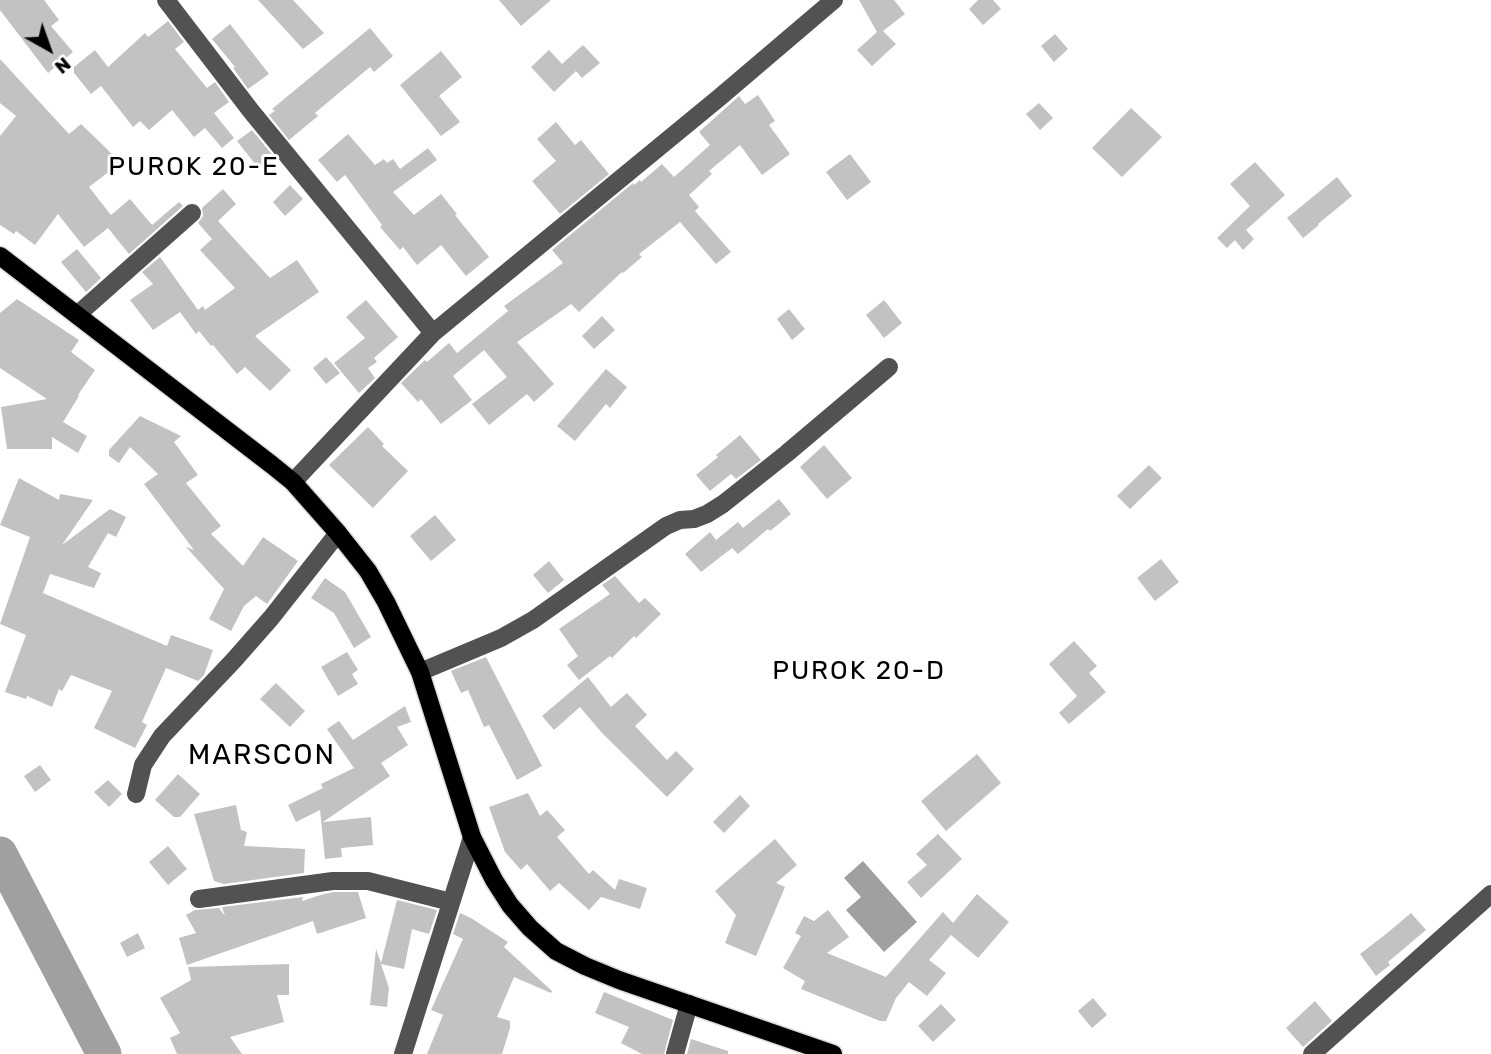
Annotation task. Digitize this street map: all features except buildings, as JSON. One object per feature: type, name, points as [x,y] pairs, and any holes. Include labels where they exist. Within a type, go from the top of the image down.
[{"type":"main road","points":[[0,256],[293,482],[368,571],[420,672],[472,836],[494,880],[510,905],[530,928],[556,951],[585,966],[833,1054]]},
{"type":"street","points":[[166,0],[251,111],[433,333]]},
{"type":"street","points":[[293,482],[433,333],[834,0]]},
{"type":"street","points":[[77,315],[192,213]]},
{"type":"street","points":[[420,672],[501,638],[533,620],[666,526],[707,514],[723,504],[889,367]]},
{"type":"street","points":[[136,794],[143,765],[162,736],[271,618],[338,533]]},
{"type":"street","points":[[403,1054],[472,836]]},
{"type":"street","points":[[198,899],[333,881],[369,881],[451,902]]},
{"type":"street","points":[[1312,1054],[1491,894]]},
{"type":"street","points":[[675,1054],[689,1004]]},
{"type":"shaded area","points":[[863,861],[917,922],[884,952],[846,910],[861,897],[844,878]]},
{"type":"waterway","points":[[0,854],[104,1054]]},
{"type":"district","name":"PUROK 20-E","points":[[194,167]]},
{"type":"district","name":"PUROK 20-D","points":[[859,671]]},
{"type":"district","name":"MARSCON","points":[[262,756]]}]
